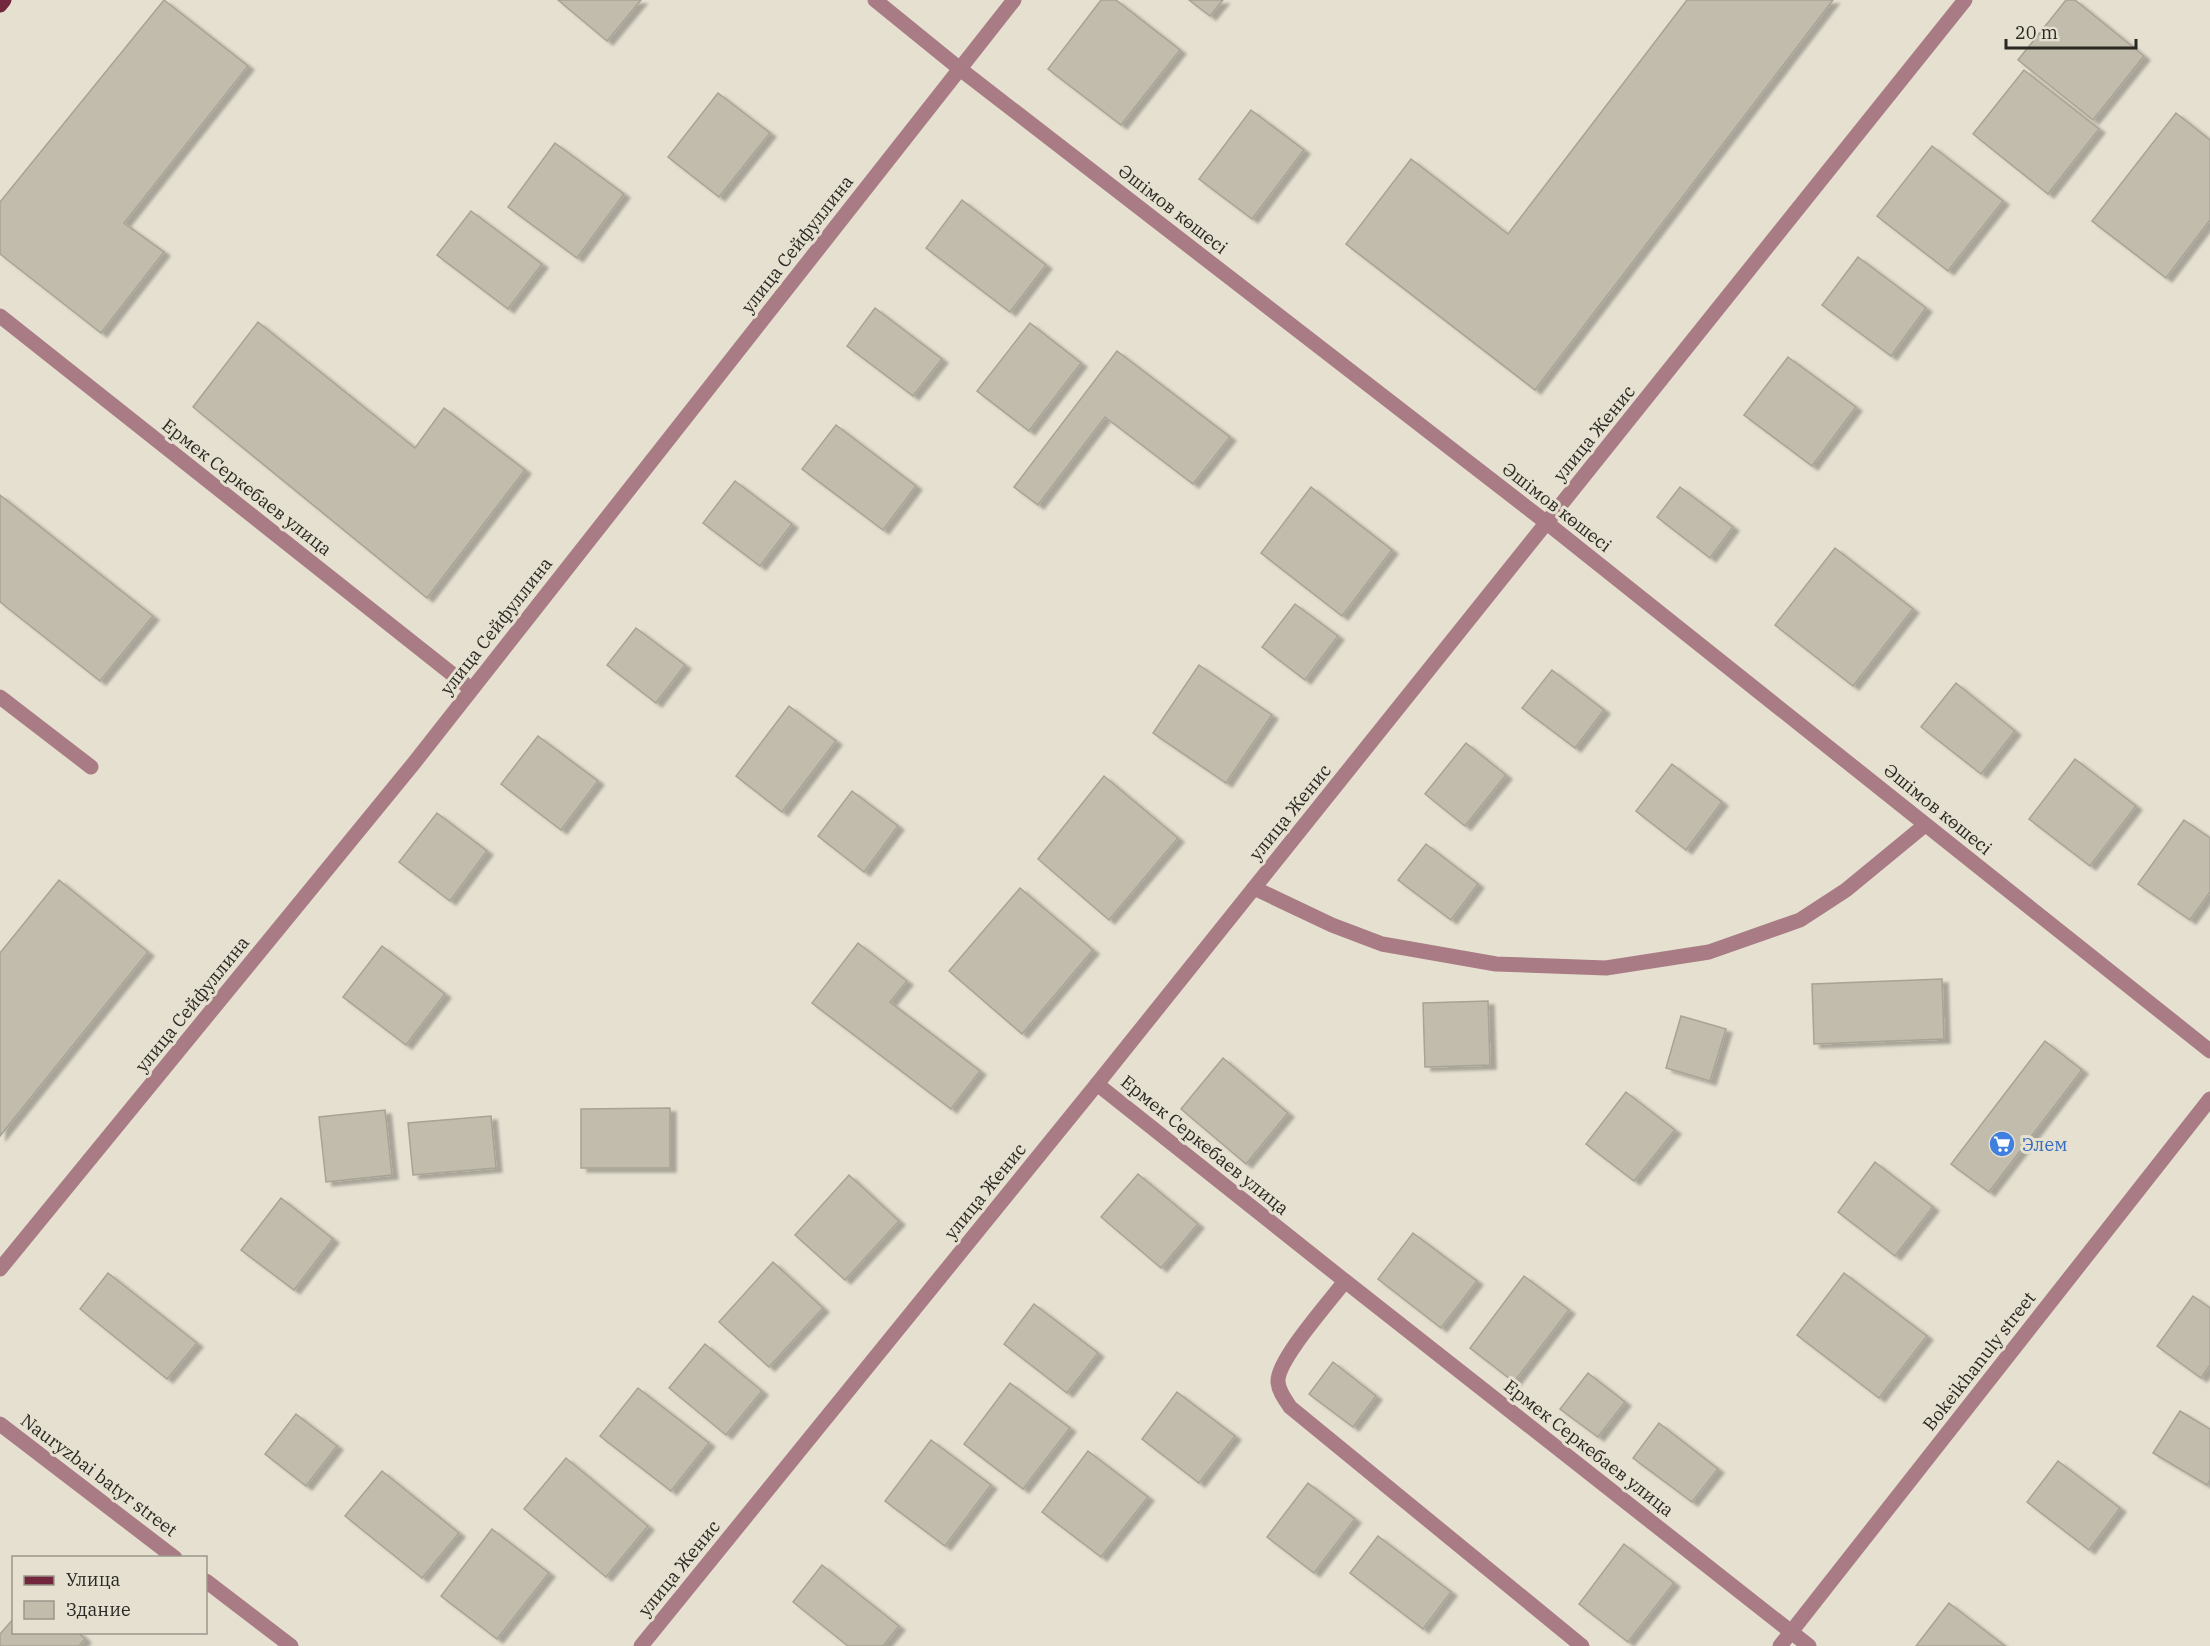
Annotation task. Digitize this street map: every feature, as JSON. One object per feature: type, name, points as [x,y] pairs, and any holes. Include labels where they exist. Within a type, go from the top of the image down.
[{"type":"main road","points":[[0,5],[4,0]]},
{"type":"street","name":"Әшімов көшесі","points":[[875,0],[960,69],[1547,523],[2210,1051]]},
{"type":"street","name":"улица Сейфуллина","points":[[0,1269],[414,764],[1014,0]]},
{"type":"street","name":"улица Женис","points":[[641,1646],[1254,888],[1965,0]]},
{"type":"street","name":"Ермек Серкебаев улица","points":[[0,316],[471,689]]},
{"type":"street","points":[[0,697],[91,767]]},
{"type":"street","points":[[1254,888],[1332,925],[1382,944],[1496,964],[1606,968],[1709,952],[1800,920],[1846,890],[1925,825]]},
{"type":"street","name":"Ермек Серкебаев улица","points":[[1097,1083],[1809,1646]]},
{"type":"street","name":"Bokeikhanuly street","points":[[1779,1646],[2210,1099]]},
{"type":"street","points":[[1345,1281],[1289,1353],[1277,1380],[1290,1407],[1582,1646]]},
{"type":"street","name":"Nauryzbai batyr street","points":[[0,1424],[174,1556]]},
{"type":"street","points":[[207,1582],[291,1646]]},
{"type":"building","points":[[164,0],[248,66],[124,223],[164,252],[101,333],[0,254],[0,202]]},
{"type":"building","points":[[558,0],[641,0],[607,41]]},
{"type":"building","points":[[1101,0],[1116,0],[1180,50],[1121,125],[1048,69]]},
{"type":"building","points":[[1189,0],[1223,0],[1210,16]]},
{"type":"building","points":[[1687,0],[1833,0],[1535,390],[1346,244],[1411,159],[1508,234]]},
{"type":"building","points":[[2066,0],[2075,0],[2144,56],[2093,120],[2018,60]]},
{"type":"building","points":[[2024,70],[2099,129],[2048,194],[1973,134]]},
{"type":"building","points":[[718,93],[770,133],[719,197],[668,157]]},
{"type":"building","points":[[1251,110],[1304,150],[1252,219],[1199,179]]},
{"type":"building","points":[[2176,113],[2210,140],[2210,220],[2166,278],[2092,221]]},
{"type":"building","points":[[555,143],[624,194],[577,258],[508,207]]},
{"type":"building","points":[[1932,146],[2003,201],[1948,271],[1877,216]]},
{"type":"building","points":[[962,200],[1046,265],[1010,312],[926,248]]},
{"type":"building","points":[[471,211],[542,264],[508,309],[437,255]]},
{"type":"building","points":[[1858,257],[1926,308],[1891,356],[1822,305]]},
{"type":"building","points":[[875,308],[942,359],[913,396],[847,346]]},
{"type":"building","points":[[258,322],[415,448],[444,408],[525,470],[427,598],[193,407]]},
{"type":"building","points":[[1030,323],[1081,363],[1029,431],[977,391]]},
{"type":"building","points":[[1117,351],[1230,437],[1193,484],[1105,417],[1038,505],[1014,487]]},
{"type":"building","points":[[1788,357],[1856,407],[1812,466],[1744,415]]},
{"type":"building","points":[[836,425],[916,486],[883,530],[802,469]]},
{"type":"building","points":[[735,481],[792,524],[760,566],[703,523]]},
{"type":"building","points":[[1311,487],[1392,550],[1342,616],[1261,553]]},
{"type":"building","points":[[1680,487],[1733,527],[1710,558],[1657,517]]},
{"type":"building","points":[[0,495],[153,616],[100,681],[0,602]]},
{"type":"building","points":[[1835,548],[1913,609],[1853,686],[1775,625]]},
{"type":"building","points":[[1295,604],[1338,636],[1305,680],[1262,647]]},
{"type":"building","points":[[636,628],[685,665],[656,703],[607,665]]},
{"type":"building","points":[[1199,665],[1272,715],[1226,783],[1153,733]]},
{"type":"building","points":[[1552,670],[1604,710],[1575,748],[1522,708]]},
{"type":"building","points":[[1956,683],[2015,731],[1981,774],[1921,727]]},
{"type":"building","points":[[789,706],[836,741],[782,812],[736,776]]},
{"type":"building","points":[[538,736],[598,781],[561,830],[501,784]]},
{"type":"building","points":[[1466,743],[1506,775],[1465,826],[1425,794]]},
{"type":"building","points":[[2075,759],[2136,806],[2090,866],[2029,819]]},
{"type":"building","points":[[1672,764],[1722,802],[1686,850],[1636,811]]},
{"type":"building","points":[[1104,776],[1178,838],[1109,920],[1038,859]]},
{"type":"building","points":[[852,791],[898,826],[864,872],[818,836]]},
{"type":"building","points":[[437,813],[487,851],[450,901],[399,862]]},
{"type":"building","points":[[2184,820],[2210,838],[2210,892],[2190,920],[2138,884]]},
{"type":"building","points":[[1426,844],[1478,884],[1451,920],[1398,880]]},
{"type":"building","points":[[59,880],[148,952],[0,1136],[0,953]]},
{"type":"building","points":[[1020,888],[1093,950],[1022,1034],[949,971]]},
{"type":"building","points":[[858,943],[907,981],[890,1002],[980,1071],[951,1109],[812,1003]]},
{"type":"building","points":[[382,946],[445,994],[406,1045],[343,997]]},
{"type":"building","points":[[1942,979],[1944,1039],[1814,1044],[1812,984]]},
{"type":"building","points":[[1488,1001],[1490,1065],[1425,1067],[1423,1003]]},
{"type":"building","points":[[1681,1016],[1726,1029],[1710,1081],[1666,1068]]},
{"type":"building","points":[[2045,1041],[2082,1070],[1989,1192],[1951,1164]]},
{"type":"building","points":[[1223,1058],[1288,1113],[1246,1164],[1181,1109]]},
{"type":"building","points":[[1626,1092],[1675,1130],[1634,1181],[1586,1144]]},
{"type":"building","points":[[670,1108],[670,1168],[581,1168],[581,1109]]},
{"type":"building","points":[[385,1110],[392,1175],[326,1182],[319,1117]]},
{"type":"building","points":[[491,1116],[496,1168],[413,1175],[408,1123]]},
{"type":"building","points":[[1875,1162],[1933,1207],[1895,1256],[1838,1212]]},
{"type":"building","points":[[1138,1174],[1198,1224],[1161,1268],[1101,1217]]},
{"type":"building","points":[[849,1175],[899,1221],[845,1280],[795,1235]]},
{"type":"building","points":[[281,1198],[333,1239],[294,1290],[241,1250]]},
{"type":"building","points":[[1413,1233],[1477,1281],[1441,1328],[1378,1279]]},
{"type":"building","points":[[773,1262],[823,1308],[769,1367],[719,1322]]},
{"type":"building","points":[[108,1273],[197,1343],[167,1379],[80,1309]]},
{"type":"building","points":[[1844,1273],[1927,1336],[1879,1398],[1797,1335]]},
{"type":"building","points":[[1524,1276],[1569,1310],[1514,1382],[1470,1348]]},
{"type":"building","points":[[2193,1296],[2210,1308],[2210,1365],[2201,1378],[2157,1346]]},
{"type":"building","points":[[1034,1304],[1098,1353],[1067,1393],[1004,1344]]},
{"type":"building","points":[[705,1344],[762,1391],[726,1435],[669,1388]]},
{"type":"building","points":[[1333,1362],[1376,1396],[1353,1427],[1309,1394]]},
{"type":"building","points":[[1588,1373],[1625,1402],[1598,1437],[1560,1409]]},
{"type":"building","points":[[1010,1383],[1070,1428],[1023,1489],[964,1444]]},
{"type":"building","points":[[638,1388],[709,1443],[671,1491],[600,1436]]},
{"type":"building","points":[[1177,1392],[1235,1436],[1199,1483],[1142,1439]]},
{"type":"building","points":[[2180,1411],[2210,1429],[2210,1480],[2207,1485],[2153,1453]]},
{"type":"building","points":[[296,1414],[337,1446],[306,1486],[265,1454]]},
{"type":"building","points":[[1659,1423],[1718,1469],[1692,1502],[1633,1458]]},
{"type":"building","points":[[931,1440],[991,1485],[945,1546],[885,1501]]},
{"type":"building","points":[[1088,1451],[1148,1497],[1101,1557],[1042,1512]]},
{"type":"building","points":[[566,1458],[648,1526],[606,1577],[524,1509]]},
{"type":"building","points":[[2058,1461],[2120,1508],[2089,1550],[2027,1502]]},
{"type":"building","points":[[382,1471],[459,1533],[422,1578],[345,1516]]},
{"type":"building","points":[[1308,1483],[1355,1519],[1314,1573],[1267,1537]]},
{"type":"building","points":[[492,1529],[549,1573],[497,1639],[441,1596]]},
{"type":"building","points":[[1378,1536],[1451,1592],[1423,1629],[1350,1573]]},
{"type":"building","points":[[1624,1544],[1674,1583],[1628,1642],[1579,1604]]},
{"type":"building","points":[[822,1565],[899,1626],[883,1646],[848,1646],[793,1602]]},
{"type":"building","points":[[1949,1603],[2005,1646],[1916,1646]]},
{"type":"building","points":[[12,1620],[12,1634],[80,1634],[85,1639],[79,1646],[0,1646],[0,1634]]},
{"type":"place","name":"Элем","points":[[2002,1144]]}]
